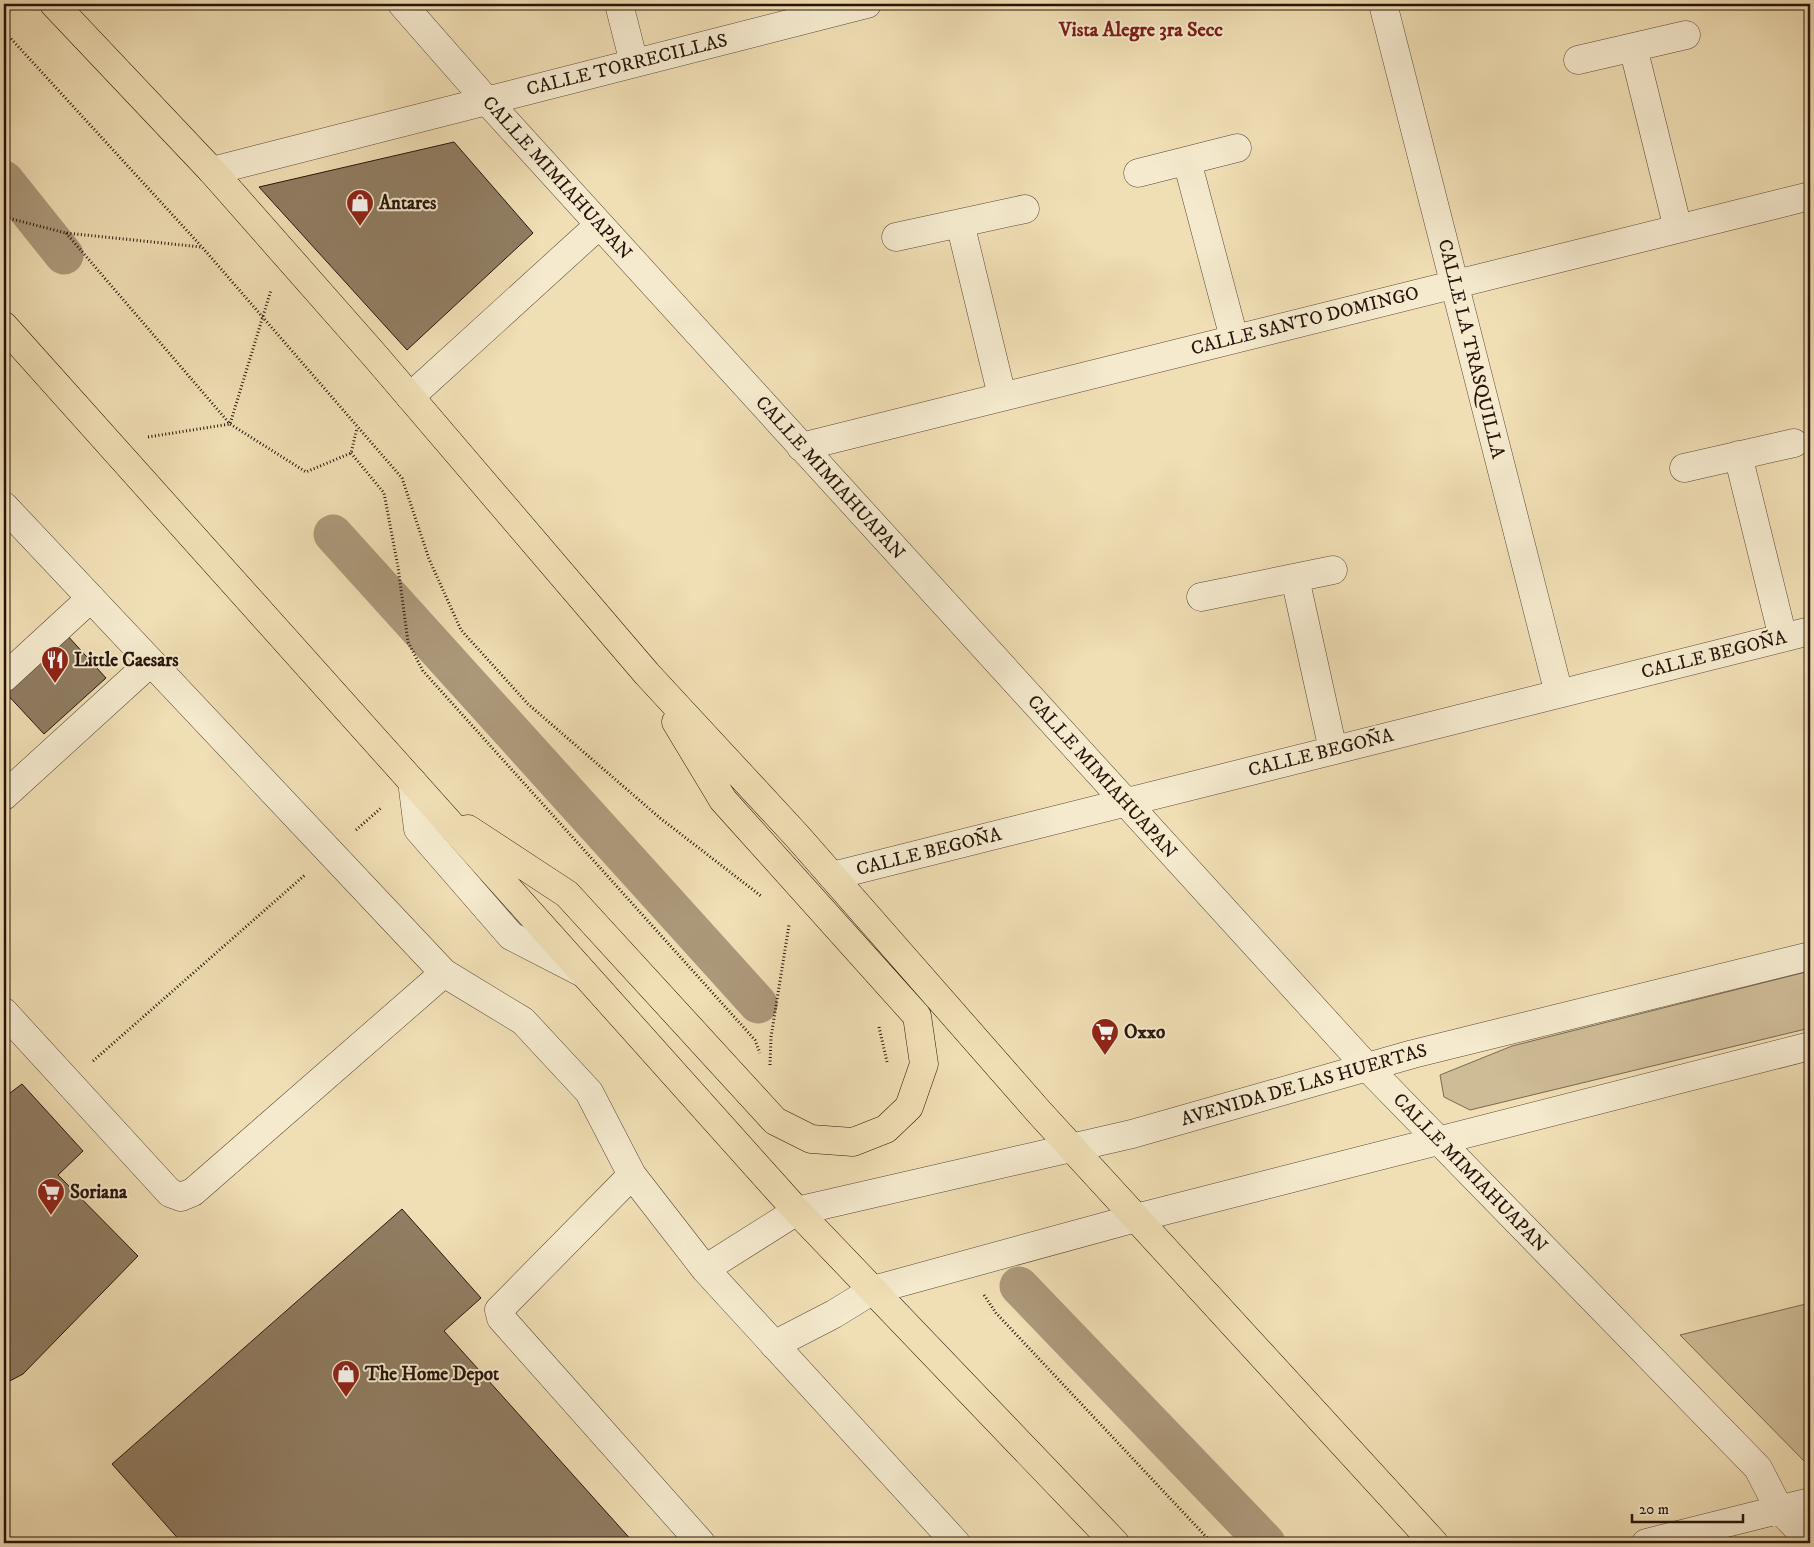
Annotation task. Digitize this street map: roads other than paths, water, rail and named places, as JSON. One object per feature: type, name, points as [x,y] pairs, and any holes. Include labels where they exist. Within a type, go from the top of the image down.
[{"type":"main road","points":[[54,4],[212,171],[410,397],[647,674],[832,876],[1136,1218],[1434,1543]]},
{"type":"main road","points":[[4,326],[797,1211],[1115,1543]]},
{"type":"main road","points":[[436,808],[567,894],[775,1121],[811,1139],[853,1142],[886,1129],[909,1107],[924,1064],[917,1016],[723,800],[647,674]]},
{"type":"street","name":"CALLE MIMIAHUAPAN","points":[[402,4],[599,225],[1367,1067],[1758,1468],[1779,1509],[1810,1541]]},
{"type":"street","points":[[619,4],[634,63]]},
{"type":"street","name":"CALLE TORRECILLAS","points":[[212,171],[865,4]]},
{"type":"street","name":"CALLE LA TRASQUILLA","points":[[1383,4],[1559,694]]},
{"type":"street","points":[[1578,60],[1686,35]]},
{"type":"street","points":[[1633,47],[1678,228]]},
{"type":"street","points":[[1138,172],[1237,148]]},
{"type":"street","points":[[1187,161],[1234,338]]},
{"type":"street","name":"CALLE SANTO DOMINGO","points":[[801,447],[1810,196]]},
{"type":"street","points":[[896,237],[1025,209]]},
{"type":"street","points":[[960,223],[1002,396]]},
{"type":"street","points":[[410,397],[599,225]]},
{"type":"street","points":[[1684,468],[1794,443]]},
{"type":"street","points":[[1738,455],[1783,638]]},
{"type":"street","points":[[4,506],[444,973],[523,1021],[589,1092],[632,1175],[704,1269],[956,1543]]},
{"type":"street","points":[[1202,597],[1333,570]]},
{"type":"street","points":[[1295,578],[1333,750]]},
{"type":"street","points":[[4,678],[91,598]]},
{"type":"street","name":"CALLE BEGOÑA","points":[[832,876],[1810,631]]},
{"type":"street","points":[[4,796],[151,662]]},
{"type":"street","points":[[412,781],[418,829],[511,936],[584,973]]},
{"type":"street","name":"AVENIDA DE LAS HUERTAS","points":[[704,1269],[797,1211],[1132,1134],[1367,1067],[1810,956]]},
{"type":"street","points":[[4,1012],[70,1081],[170,1193],[181,1197],[192,1192],[444,973]]},
{"type":"street","points":[[774,1345],[834,1314],[873,1290],[1136,1218],[1810,1046]]},
{"type":"street","points":[[632,1175],[498,1310],[501,1318],[701,1543]]},
{"type":"street","points":[[1646,1543],[1810,1502]]},
{"type":"waterway","points":[[4,180],[64,255]]},
{"type":"waterway","points":[[333,534],[758,1004]]},
{"type":"waterway","points":[[1019,1286],[1266,1543]]},
{"type":"place","name":"Antares","points":[[360,227]]},
{"type":"place","name":"Little Caesars","points":[[55,684]]},
{"type":"place","name":"Oxxo","points":[[1105,1056]]},
{"type":"place","name":"Soriana","points":[[51,1216]]},
{"type":"place","name":"The Home Depot","points":[[346,1398]]},
{"type":"district","name":"Vista Alegre 3ra Secc","points":[[1141,30]]}]
